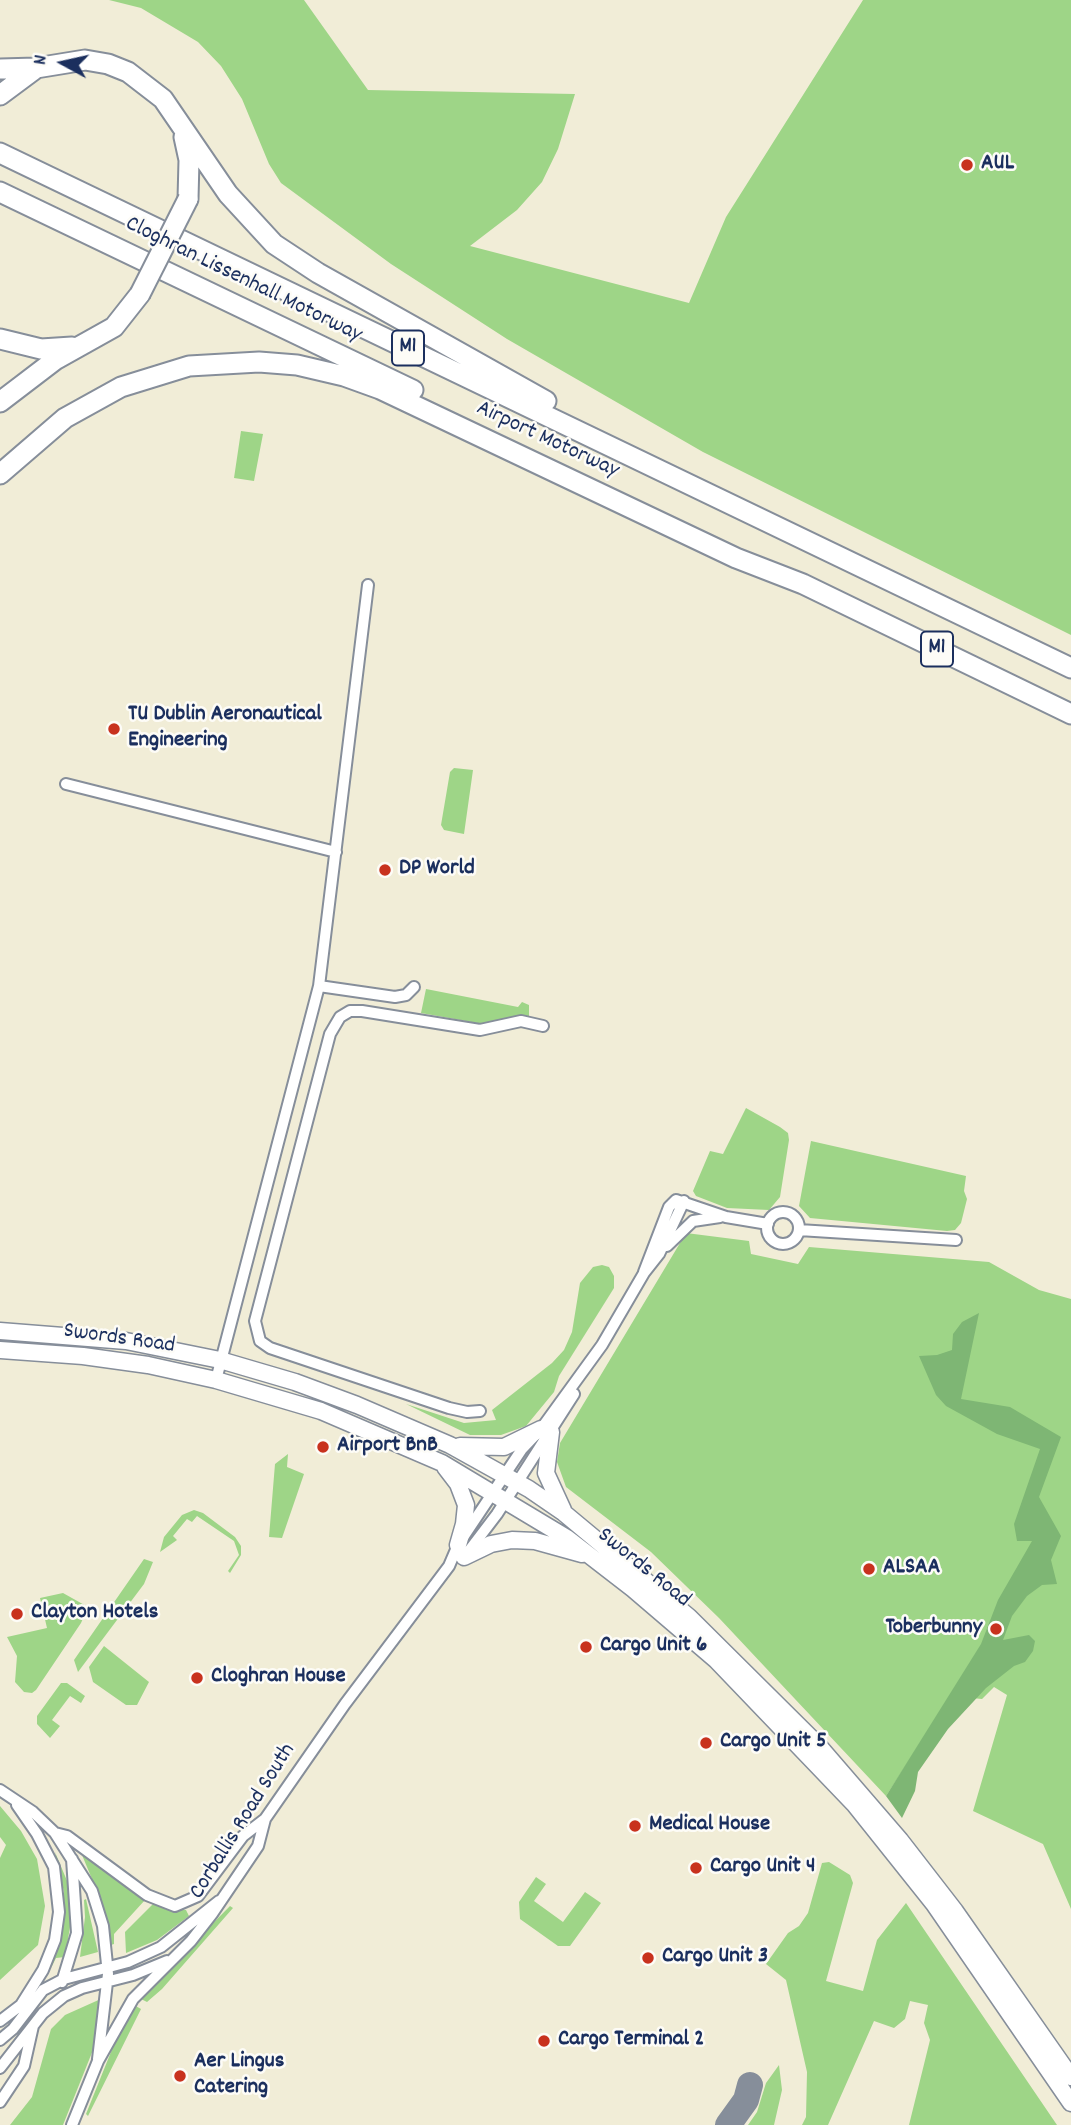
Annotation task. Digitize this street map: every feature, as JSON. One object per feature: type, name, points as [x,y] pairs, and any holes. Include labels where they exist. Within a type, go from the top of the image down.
[{"type":"highway","name":"M1","points":[[0,95],[36,68],[85,60],[108,64],[147,84],[163,99],[228,194],[256,227],[295,258],[740,508],[1071,668]]},
{"type":"highway","points":[[0,69],[36,68]]},
{"type":"highway","name":"M1","points":[[0,339],[41,349],[65,349],[90,341],[114,327],[141,295],[188,199],[190,160],[181,126]]},
{"type":"highway","name":"Cloghran Lissenhall Motorway","points":[[0,153],[740,508]]},
{"type":"highway","name":"Cloghran Lissenhall Motorway","points":[[0,192],[389,379],[803,584]]},
{"type":"highway","points":[[2,400],[55,360],[90,341]]},
{"type":"highway","name":"Airport Motorway","points":[[0,474],[65,418],[121,387],[189,366],[259,362],[297,365],[345,376],[380,389],[736,558],[803,584],[1071,714]]},
{"type":"main road","name":"Swords Road","points":[[0,1331],[126,1341],[220,1360],[327,1393],[450,1446],[511,1479],[564,1513],[689,1617],[818,1745],[901,1840],[955,1911],[1071,2077]]},
{"type":"main road","name":"Swords Road","points":[[0,1350],[115,1359],[216,1380],[338,1418],[442,1463],[501,1495],[592,1556],[716,1660],[855,1805],[934,1904],[1071,2104]]},
{"type":"main road","points":[[450,1446],[504,1447],[546,1430],[546,1473],[564,1513]]},
{"type":"main road","points":[[442,1463],[464,1496],[465,1517],[461,1551],[512,1540],[535,1541],[592,1556]]},
{"type":"street","points":[[216,1380],[318,986],[368,585]]},
{"type":"street","points":[[66,784],[336,852]]},
{"type":"street","points":[[318,986],[395,997],[406,996],[414,987]]},
{"type":"street","points":[[480,1410],[467,1412],[449,1408],[270,1349],[260,1341],[255,1321],[330,1034],[340,1017],[350,1011],[362,1011],[480,1030],[521,1021],[544,1026]]},
{"type":"street","points":[[644,1273],[668,1207],[676,1200],[726,1217],[768,1224]]},
{"type":"street","points":[[659,1254],[684,1201]]},
{"type":"street","points":[[784,1212],[796,1220],[799,1230],[794,1239],[780,1244],[771,1239],[768,1224],[774,1215],[784,1212]]},
{"type":"street","points":[[644,1273],[659,1254],[693,1221],[726,1217]]},
{"type":"street","points":[[799,1230],[956,1240]]},
{"type":"street","name":"Corballis Road South","points":[[72,2125],[98,2062],[133,1999],[197,1933],[221,1899],[258,1846],[265,1819],[345,1704],[501,1495],[511,1479],[522,1449],[546,1430],[644,1273]]},
{"type":"street","points":[[0,1790],[33,1812],[55,1833],[67,1836],[153,1899],[175,1906],[198,1896],[243,1836],[265,1819]]},
{"type":"street","points":[[0,2021],[21,2005],[40,1977],[51,1953],[59,1898],[54,1867],[16,1802]]},
{"type":"street","name":"Corballis Road South","points":[[55,1833],[97,1906],[106,1945],[108,1981],[98,2062]]},
{"type":"street","points":[[0,2068],[43,2013],[64,1979],[78,1926],[72,1859]]},
{"type":"street","points":[[0,2040],[13,2029],[43,1990],[64,1979],[108,1967],[161,1947],[221,1899]]},
{"type":"street","points":[[43,2013],[74,1991],[133,1975],[167,1961]]},
{"type":"street","points":[[0,2102],[24,2066],[34,2025]]},
{"type":"green space","points":[[109,0],[304,0],[368,90],[575,94],[558,149],[542,182],[517,210],[470,246],[689,303],[726,217],[863,0],[1071,0],[1071,635],[703,452],[507,339],[391,264],[281,183],[269,164],[242,99],[221,66],[198,42],[141,8]]},
{"type":"green space","points":[[241,431],[263,434],[254,481],[234,478]]},
{"type":"green space","points":[[454,768],[473,770],[464,834],[444,830],[441,825],[450,772]]},
{"type":"green space","points":[[426,989],[518,1007],[522,1002],[529,1005],[529,1019],[524,1016],[488,1025],[421,1013]]},
{"type":"green space","points":[[746,1108],[788,1133],[780,1197],[769,1210],[727,1208],[696,1196],[693,1191],[710,1151],[723,1154]]},
{"type":"green space","points":[[811,1141],[966,1176],[964,1191],[967,1199],[961,1223],[955,1230],[947,1231],[810,1218],[799,1206]]},
{"type":"green space","name":"ALSAA","points":[[686,1233],[749,1241],[751,1254],[798,1264],[809,1247],[989,1262],[1039,1290],[1071,1299],[1071,1909],[1043,1844],[973,1811],[1007,1695],[994,1687],[982,1699],[951,1696],[886,1796],[719,1618],[651,1552],[566,1487],[557,1462],[560,1443]]},
{"type":"green space","points":[[593,1267],[609,1267],[614,1276],[614,1288],[559,1376],[554,1392],[526,1426],[501,1435],[470,1435],[406,1404],[464,1423],[496,1420],[492,1410],[552,1363],[564,1350],[572,1332],[580,1283]]},
{"type":"green space","points":[[979,1313],[961,1399],[1010,1407],[1061,1437],[1039,1497],[1061,1536],[1051,1560],[1057,1584],[1042,1585],[1027,1596],[1012,1616],[1003,1640],[1029,1635],[1035,1641],[1033,1651],[1025,1662],[1014,1666],[986,1688],[948,1729],[918,1772],[915,1791],[902,1818],[886,1796],[981,1644],[998,1600],[1032,1541],[1017,1541],[1014,1524],[1040,1449],[997,1434],[946,1406],[936,1395],[919,1356],[937,1355],[952,1350],[953,1334],[962,1322]]},
{"type":"green space","points":[[288,1454],[287,1467],[304,1474],[282,1538],[269,1537],[275,1464]]},
{"type":"green space","points":[[194,1510],[203,1513],[235,1537],[241,1546],[241,1555],[230,1573],[228,1571],[239,1555],[234,1541],[197,1516],[192,1522],[187,1519],[173,1536],[177,1540],[160,1552],[164,1537],[182,1515]]},
{"type":"green space","points":[[144,1559],[153,1562],[144,1584],[78,1672],[74,1660]]},
{"type":"green space","points":[[63,1593],[88,1607],[81,1623],[36,1690],[32,1693],[24,1692],[15,1682],[17,1656],[7,1637],[47,1628],[40,1598]]},
{"type":"green space","points":[[104,1646],[149,1682],[137,1705],[126,1705],[93,1682],[89,1667]]},
{"type":"green space","points":[[61,1683],[67,1683],[85,1696],[81,1703],[70,1696],[52,1720],[60,1726],[50,1738],[37,1724],[37,1716]]},
{"type":"green space","points":[[0,1806],[21,1831],[37,1859],[45,1906],[38,1945],[0,1980],[0,1858],[6,1845],[0,1837]]},
{"type":"green space","points":[[55,1852],[70,1888],[72,1915],[65,1957],[56,1958],[51,1968],[64,1912],[64,1892]]},
{"type":"green space","points":[[82,1855],[145,1900],[114,1934],[114,1944],[111,1945],[102,1903]]},
{"type":"green space","points":[[829,1862],[850,1875],[853,1883],[826,1981],[863,1991],[877,1940],[906,1903],[1057,2125],[909,2125],[930,2040],[924,2023],[928,2005],[910,2001],[905,2019],[894,2028],[874,2021],[828,2125],[802,2125],[806,2117],[807,2072],[786,1980],[766,1964],[788,1933],[799,1926],[808,1913],[822,1863]]},
{"type":"green space","points":[[536,1877],[546,1884],[534,1901],[563,1922],[585,1892],[601,1903],[570,1946],[558,1946],[520,1919],[519,1902]]},
{"type":"green space","points":[[86,1899],[98,1952],[80,1957],[85,1917],[84,1900]]},
{"type":"green space","points":[[154,1903],[167,1910],[186,1910],[189,1916],[157,1940],[126,1953],[125,1932]]},
{"type":"green space","points":[[230,1906],[233,1908],[162,1989],[147,2002],[139,1998]]},
{"type":"green space","points":[[103,1998],[95,2045],[63,2125],[10,2125],[32,2097],[51,2029],[65,2015]]},
{"type":"green space","points":[[134,2005],[141,2009],[88,2116],[86,2114],[119,2032]]},
{"type":"green space","points":[[779,2065],[782,2090],[774,2125],[748,2125],[757,2112],[766,2083]]},
{"type":"taxiway","points":[[728,2125],[746,2100],[750,2085]]},
{"type":"place","name":"AUL","points":[[967,165]]},
{"type":"place","name":"TU Dublin Aeronautical Engineering","points":[[114,729]]},
{"type":"place","name":"DP World","points":[[385,870]]},
{"type":"place","name":"Airport BnB","points":[[323,1447]]},
{"type":"place","name":"ALSAA","points":[[869,1569]]},
{"type":"place","name":"Clayton Hotels","points":[[17,1614]]},
{"type":"place","name":"Toberbunny","points":[[996,1629]]},
{"type":"place","name":"Cargo Unit 6","points":[[586,1647]]},
{"type":"place","name":"Cloghran House","points":[[197,1678]]},
{"type":"place","name":"Cargo Unit 5","points":[[706,1743]]},
{"type":"place","name":"Medical House","points":[[635,1826]]},
{"type":"place","name":"Cargo Unit 4","points":[[696,1868]]},
{"type":"place","name":"Cargo Unit 3","points":[[648,1958]]},
{"type":"place","name":"Cargo Terminal 2","points":[[544,2041]]},
{"type":"place","name":"Aer Lingus Catering","points":[[180,2076]]}]
